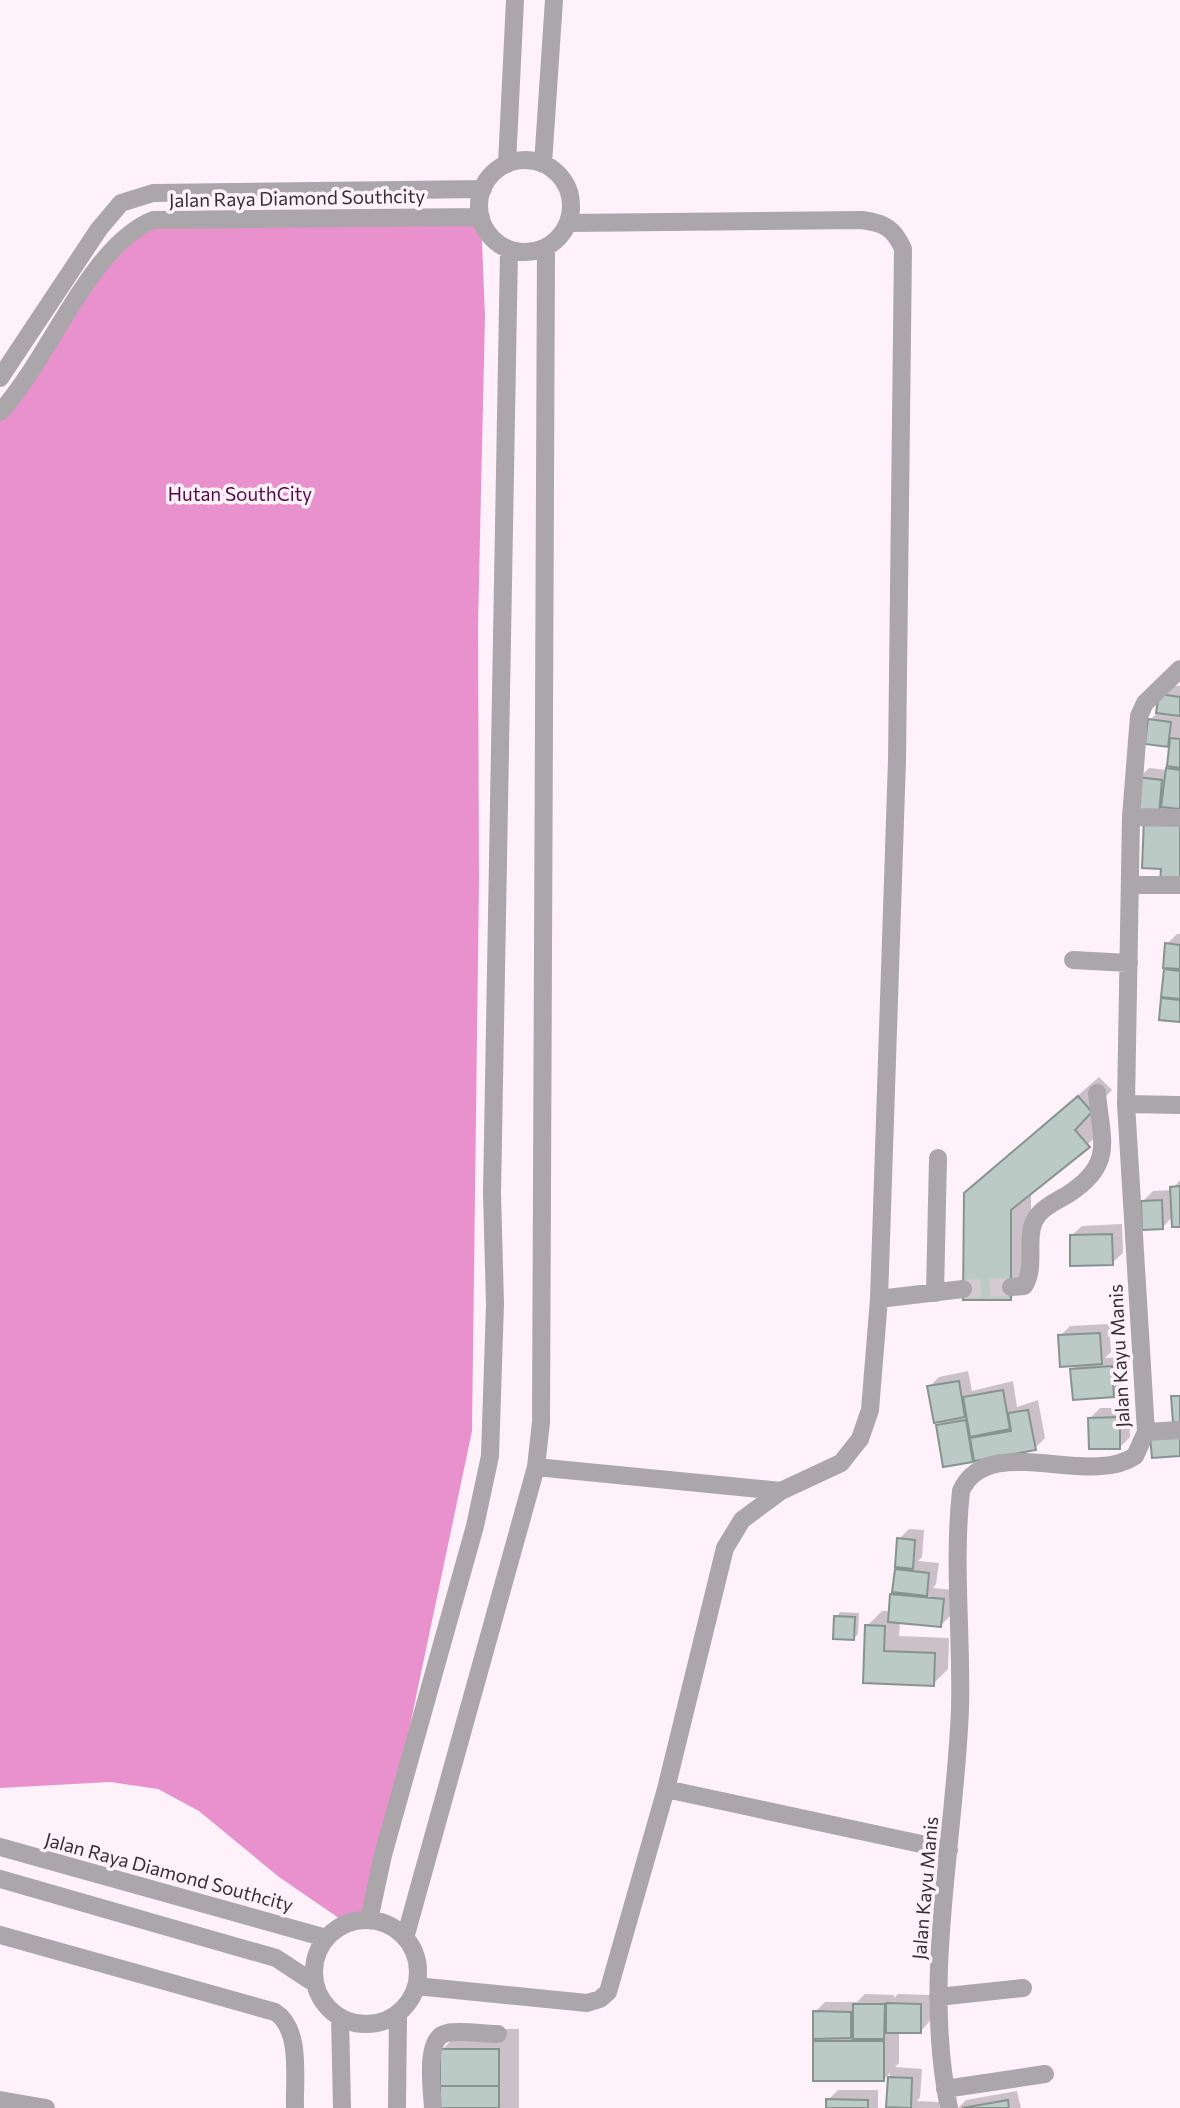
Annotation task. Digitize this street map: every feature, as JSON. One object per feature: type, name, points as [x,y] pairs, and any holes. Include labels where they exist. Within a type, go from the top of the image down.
[{"type":"street","points":[[508,164],[515,0]]},
{"type":"street","points":[[543,164],[554,0]]},
{"type":"street","points":[[531,160],[543,164],[557,173],[568,188],[571,205],[569,223],[560,238],[546,248],[528,253],[509,250],[487,231],[481,217],[483,190],[489,179],[508,164],[531,160]]},
{"type":"street","name":"Jalan Raya Diamond Southcity","points":[[0,378],[99,229],[121,203],[153,193],[483,190]]},
{"type":"street","name":"Jalan Raya Diamond Southcity","points":[[0,412],[41,357],[90,279],[119,241],[136,227],[153,220],[481,217]]},
{"type":"street","points":[[416,1986],[587,2003],[600,1999],[608,1992],[666,1788],[725,1548],[742,1520],[781,1491],[841,1462],[860,1439],[870,1410],[879,1299],[897,760],[903,249],[895,233],[881,223],[862,220],[569,223]]},
{"type":"street","points":[[405,1938],[536,1467],[541,1422],[546,248]]},
{"type":"street","points":[[369,1920],[383,1855],[475,1526],[490,1456],[509,250]]},
{"type":"street","name":"Jalan Kayu Manis","points":[[949,2108],[939,2047],[939,1997],[960,1708],[959,1504],[964,1484],[975,1470],[996,1463],[1116,1465],[1135,1456],[1146,1432],[1126,1104],[1131,817],[1139,716],[1145,703],[1180,669]]},
{"type":"street","points":[[1131,817],[1180,818]]},
{"type":"street","points":[[1130,885],[1180,885]]},
{"type":"street","points":[[1073,960],[1129,963]]},
{"type":"street","points":[[1011,1287],[1024,1286],[1030,1277],[1032,1229],[1038,1214],[1096,1172],[1102,1156],[1097,1093]]},
{"type":"street","points":[[1126,1104],[1180,1105]]},
{"type":"street","points":[[934,1293],[938,1158]]},
{"type":"street","points":[[879,1299],[963,1289]]},
{"type":"street","points":[[1146,1432],[1180,1430]]},
{"type":"street","points":[[536,1467],[781,1491]]},
{"type":"street","points":[[666,1788],[949,1850]]},
{"type":"street","name":"Jalan Raya Diamond Southcity","points":[[0,1847],[326,1938]]},
{"type":"street","points":[[0,1879],[276,1958],[314,1983]]},
{"type":"street","points":[[369,1920],[389,1925],[405,1938],[414,1952],[418,1969],[410,2002],[398,2015],[379,2024],[359,2025],[340,2018],[323,2003],[314,1983],[313,1967],[317,1951],[326,1938],[346,1923],[369,1920]]},
{"type":"street","points":[[0,1935],[275,2012],[282,2017],[292,2033],[295,2108]]},
{"type":"street","points":[[939,1997],[1023,1988]]},
{"type":"street","points":[[397,2108],[398,2015]]},
{"type":"street","points":[[340,2018],[342,2108]]},
{"type":"street","points":[[433,2108],[432,2046],[437,2037],[447,2033],[498,2034]]},
{"type":"street","points":[[945,2090],[1045,2074]]},
{"type":"street","points":[[397,2085],[411,2108]]},
{"type":"street","points":[[0,2101],[46,2108]]},
{"type":"green space","name":"Hutan SouthCity","points":[[481,217],[485,316],[478,625],[479,879],[472,1431],[369,1920],[346,1923],[279,1877],[199,1811],[158,1789],[110,1782],[0,1788],[0,412],[136,227]]},
{"type":"building","points":[[1159,694],[1180,697],[1180,716],[1156,713]]},
{"type":"building","points":[[1148,719],[1171,722],[1168,747],[1145,744]]},
{"type":"building","points":[[1170,738],[1180,739],[1180,768],[1167,766]]},
{"type":"building","points":[[1166,768],[1180,770],[1180,809],[1161,807]]},
{"type":"building","points":[[1137,777],[1162,780],[1159,815],[1133,812]]},
{"type":"building","points":[[1144,819],[1180,820],[1180,883],[1160,882],[1161,869],[1142,868]]},
{"type":"building","points":[[1165,943],[1180,945],[1180,969],[1163,968]]},
{"type":"building","points":[[1164,969],[1180,971],[1180,999],[1161,997]]},
{"type":"building","points":[[1161,998],[1180,1000],[1180,1022],[1159,1020]]},
{"type":"building","points":[[1078,1096],[1092,1112],[1075,1130],[1090,1147],[1011,1210],[1011,1300],[963,1300],[964,1193]]},
{"type":"building","points":[[1180,1186],[1180,1227],[1172,1227],[1170,1187]]},
{"type":"building","points":[[1162,1200],[1163,1229],[1142,1230],[1141,1201]]},
{"type":"building","points":[[1112,1234],[1113,1265],[1070,1266],[1070,1235]]},
{"type":"building","points":[[1100,1333],[1102,1364],[1060,1367],[1058,1335]]},
{"type":"building","points":[[1112,1366],[1114,1397],[1073,1400],[1070,1369]]},
{"type":"building","points":[[959,1381],[965,1417],[934,1423],[927,1386]]},
{"type":"building","points":[[1003,1390],[1010,1429],[970,1437],[963,1397]]},
{"type":"building","points":[[1171,1396],[1180,1396],[1180,1422],[1173,1423]]},
{"type":"building","points":[[1028,1410],[1036,1450],[974,1461],[970,1438],[1011,1431],[1008,1413]]},
{"type":"building","points":[[1120,1417],[1120,1449],[1089,1449],[1088,1418]]},
{"type":"building","points":[[966,1420],[973,1462],[943,1467],[936,1425]]},
{"type":"building","points":[[1180,1434],[1180,1456],[1152,1458],[1150,1436]]},
{"type":"building","points":[[897,1538],[915,1540],[913,1569],[895,1567]]},
{"type":"building","points":[[895,1569],[929,1573],[927,1596],[892,1592]]},
{"type":"building","points":[[890,1594],[944,1599],[941,1627],[888,1622]]},
{"type":"building","points":[[834,1616],[855,1617],[854,1640],[833,1639]]},
{"type":"building","points":[[865,1625],[885,1626],[884,1651],[935,1653],[934,1686],[863,1683]]},
{"type":"building","points":[[886,2003],[921,2004],[921,2033],[886,2033]]},
{"type":"building","points":[[853,2004],[885,2004],[884,2039],[853,2039]]},
{"type":"building","points":[[813,2011],[851,2012],[851,2038],[813,2039]]},
{"type":"building","points":[[813,2041],[884,2041],[884,2081],[813,2081]]},
{"type":"building","points":[[440,2049],[499,2049],[499,2086],[440,2086]]},
{"type":"building","points":[[888,2077],[912,2078],[911,2108],[886,2107]]},
{"type":"building","points":[[440,2086],[499,2086],[499,2108],[440,2108]]},
{"type":"building","points":[[826,2099],[868,2100],[868,2108],[826,2108]]},
{"type":"building","points":[[1008,2100],[1009,2108],[962,2108]]},
{"type":"tunnel","points":[[963,1289],[1011,1287]]}]
